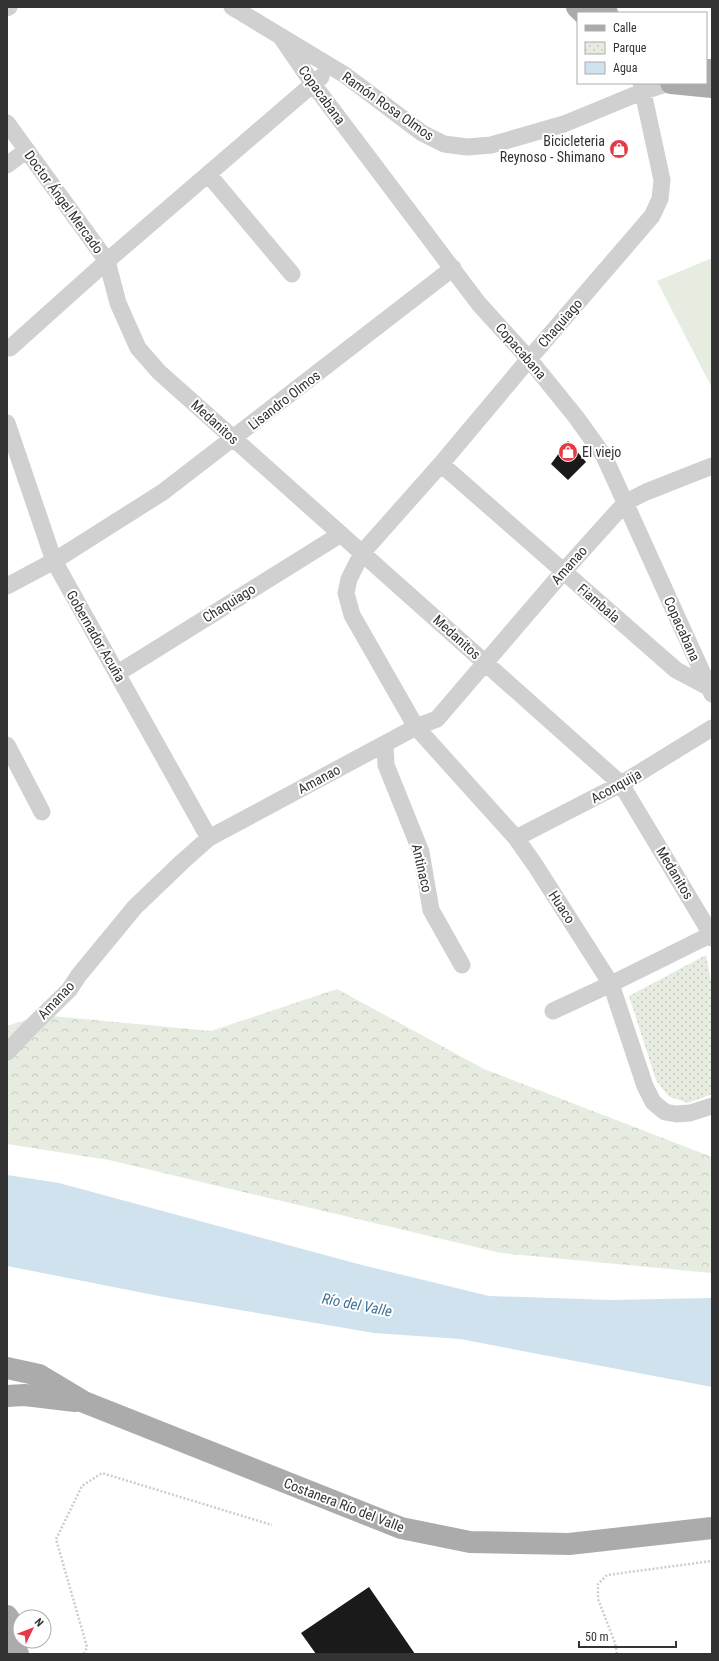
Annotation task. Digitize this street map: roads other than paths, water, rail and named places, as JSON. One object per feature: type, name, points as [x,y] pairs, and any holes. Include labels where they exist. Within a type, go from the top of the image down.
[{"type":"main road","points":[[680,84],[712,87]]},
{"type":"main road","name":"Costanera Río del Valle","points":[[7,1368],[39,1375],[84,1402],[401,1528],[470,1542],[569,1544],[712,1528]]},
{"type":"main road","name":"Costanera Río del Valle","points":[[7,1396],[25,1395],[84,1402]]},
{"type":"main road","points":[[7,1637],[18,1654]]},
{"type":"street","name":"Ramón Rosa Olmos","points":[[232,7],[345,74],[422,133],[444,144],[467,148],[491,145],[564,124],[643,87],[663,84]]},
{"type":"street","name":"Copacabana","points":[[281,37],[313,84],[454,268],[479,304],[529,359],[576,417],[604,456],[711,689]]},
{"type":"street","points":[[10,348],[107,261],[332,67]]},
{"type":"street","name":"Chaquiago","points":[[362,553],[441,464],[652,216],[660,199],[662,180],[643,87]]},
{"type":"street","name":"Doctor Ángel Mercado","points":[[7,123],[107,261]]},
{"type":"street","points":[[7,166],[27,150]]},
{"type":"street","points":[[208,174],[292,274]]},
{"type":"street","name":"Medanitos","points":[[107,261],[118,303],[138,348],[159,372],[621,784],[712,935]]},
{"type":"street","name":"Lisandro Olmos","points":[[7,586],[54,561],[163,492],[234,439],[454,268]]},
{"type":"street","name":"Gobernador Acuña","points":[[7,423],[54,561],[209,838]]},
{"type":"street","name":"Fiambala","points":[[441,464],[676,670],[711,689]]},
{"type":"street","points":[[626,502],[646,492],[712,466]]},
{"type":"street","name":"Amanao","points":[[7,1052],[29,1028],[70,990],[79,975],[135,907],[209,838],[416,727],[437,719],[563,572],[626,502]]},
{"type":"street","name":"Chaquiago","points":[[118,673],[341,534]]},
{"type":"street","points":[[362,553],[349,579],[346,594],[352,615],[416,727]]},
{"type":"street","name":"Huaco","points":[[416,727],[516,838],[612,984],[645,1086],[653,1102],[664,1112],[676,1114],[690,1113],[712,1106]]},
{"type":"street","name":"Aconquija","points":[[516,838],[621,784],[712,728]]},
{"type":"street","name":"Antinaco","points":[[385,744],[386,765],[421,852],[432,910],[462,965]]},
{"type":"street","points":[[7,746],[42,812]]},
{"type":"street","points":[[553,1011],[712,935]]},
{"type":"water","name":"Río del Valle","points":[[7,1175],[59,1183],[358,1264],[489,1296],[611,1300],[712,1298],[712,1387],[460,1339],[374,1333],[164,1297],[7,1266]]},
{"type":"place","name":"Bicicleteria Reynoso - Shimano","points":[[619,149]]},
{"type":"place","name":"El viejo","points":[[568,452]]}]
